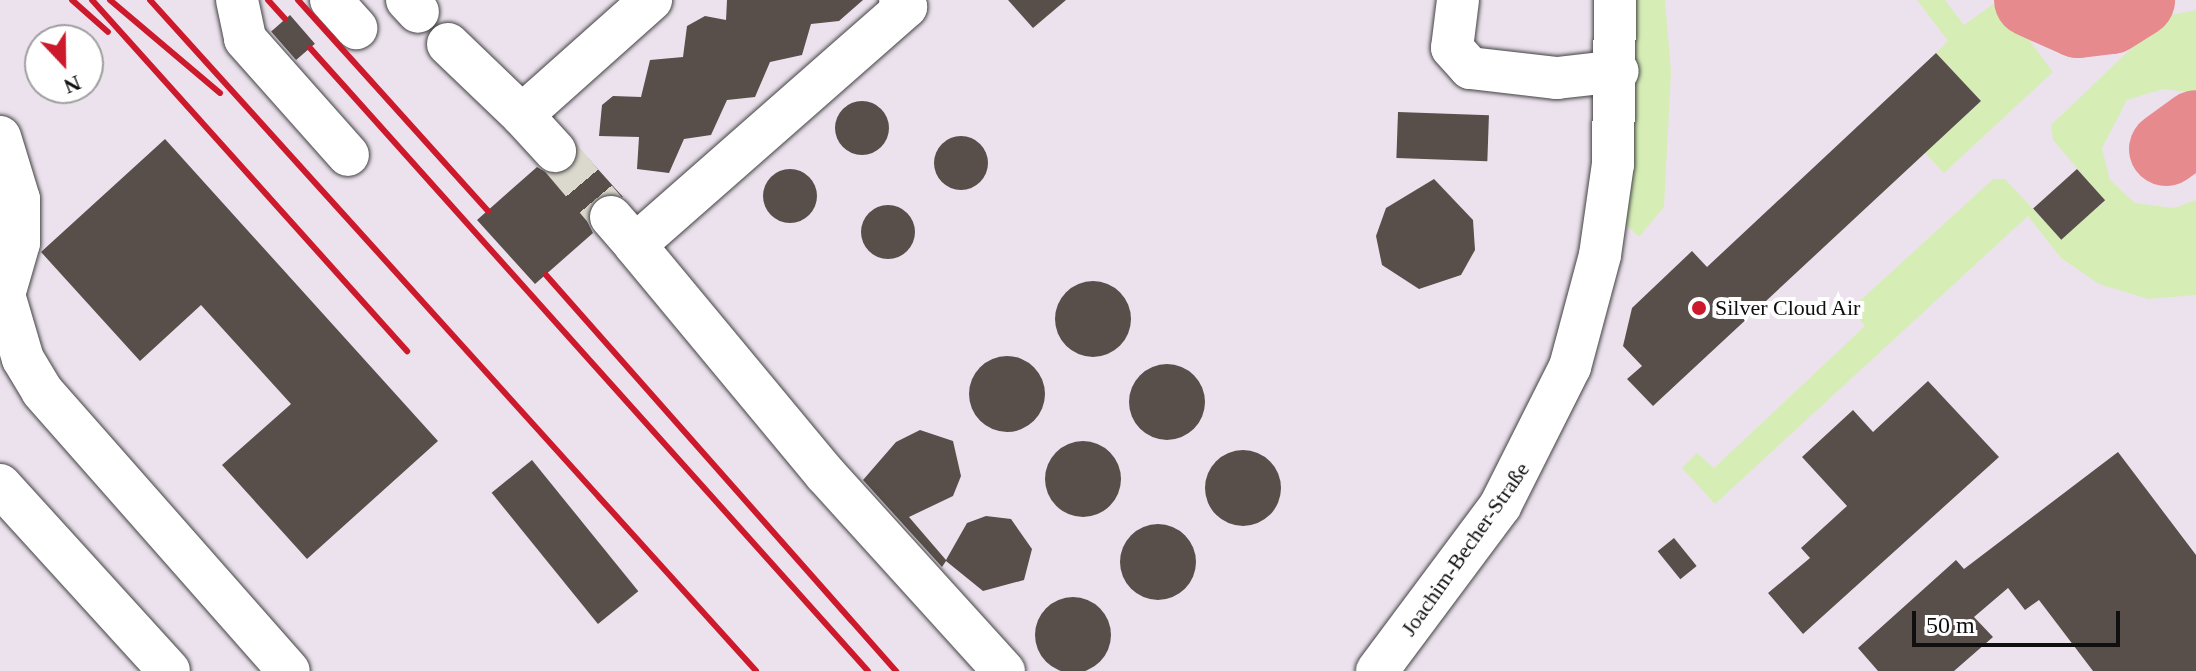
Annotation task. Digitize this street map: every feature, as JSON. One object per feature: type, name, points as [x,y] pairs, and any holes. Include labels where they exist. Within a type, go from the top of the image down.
[{"type":"street","points":[[237,0],[245,39],[348,155]]},
{"type":"street","points":[[522,115],[651,0]]},
{"type":"street","points":[[1458,0],[1452,48],[1470,68],[1557,78],[1618,71]]},
{"type":"street","name":"Joachim-Becher-Straße","points":[[1377,671],[1500,506],[1570,367],[1600,255],[1618,71],[1615,0]]},
{"type":"street","points":[[912,10],[623,231],[826,475],[1004,671]]},
{"type":"street","points":[[448,44],[555,151]]},
{"type":"street","points":[[0,137],[19,199],[19,243],[2,288],[23,359],[42,391],[289,671]]},
{"type":"street","points":[[0,485],[169,671]]},
{"type":"shaded area","points":[[0,0],[2196,0],[2196,671],[0,671]]},
{"type":"green space","points":[[1628,0],[1665,0],[1671,72],[1664,207],[1639,237],[1623,222]]},
{"type":"green space","points":[[1917,0],[1945,0],[1964,25],[1999,0],[2053,72],[1944,173],[1925,153],[1981,101],[1936,53],[1948,41]]},
{"type":"green space","points":[[2196,10],[2196,93],[2163,89],[2127,100],[2102,148],[2110,180],[2135,203],[2174,208],[2196,200],[2196,295],[2148,299],[2099,284],[2061,258],[2028,216],[1715,504],[1682,468],[1697,453],[1714,468],[1865,326],[1851,309],[1993,179],[2005,179],[2061,239],[2105,201],[2053,140],[2051,125],[2165,16]]},
{"type":"building","points":[[727,0],[863,0],[839,21],[811,24],[802,55],[770,62],[755,97],[727,100],[711,135],[684,139],[669,173],[637,169],[639,137],[599,136],[602,105],[613,96],[641,97],[650,60],[683,57],[687,26],[705,16],[726,20]]},
{"type":"building","points":[[1008,0],[1066,0],[1033,28]]},
{"type":"building","points":[[290,15],[315,44],[296,60],[271,31]]},
{"type":"building","points":[[1936,53],[1981,101],[1653,406],[1627,379],[1642,366],[1623,346],[1632,308],[1692,251],[1707,267]]},
{"type":"building","points":[[862,101],[881,109],[889,128],[881,147],[862,155],[843,147],[835,128],[843,109]]},
{"type":"building","points":[[1398,112],[1489,115],[1487,161],[1396,158]]},
{"type":"building","points":[[961,136],[980,144],[988,163],[980,182],[961,190],[942,182],[934,163],[942,144]]},
{"type":"building","points":[[165,139],[438,441],[307,559],[222,465],[291,404],[201,305],[140,361],[41,252]]},
{"type":"building","points":[[578,147],[623,197],[595,199],[587,221],[593,233],[535,284],[477,220],[537,167],[549,174],[571,169]]},
{"type":"building","points":[[790,169],[809,177],[817,196],[809,215],[790,223],[771,215],[763,196],[771,177]]},
{"type":"building","points":[[2077,169],[2105,200],[2061,240],[2033,208]]},
{"type":"building","points":[[1434,179],[1473,220],[1475,250],[1461,275],[1419,289],[1382,265],[1376,236],[1386,208]]},
{"type":"building","points":[[888,205],[907,213],[915,232],[907,251],[888,259],[869,251],[861,232],[869,213]]},
{"type":"building","points":[[1093,281],[1108,284],[1120,292],[1128,304],[1131,319],[1128,334],[1120,346],[1108,354],[1093,357],[1078,354],[1066,346],[1058,334],[1055,319],[1058,304],[1066,292],[1078,284]]},
{"type":"building","points":[[1007,356],[1022,359],[1034,367],[1042,379],[1045,394],[1042,409],[1034,421],[1022,429],[1007,432],[992,429],[980,421],[972,409],[969,394],[972,379],[980,367],[992,359]]},
{"type":"building","points":[[1167,364],[1182,367],[1194,375],[1202,387],[1205,402],[1202,417],[1194,429],[1182,437],[1167,440],[1152,437],[1140,429],[1132,417],[1129,402],[1132,387],[1140,375],[1152,367]]},
{"type":"building","points":[[1928,381],[1999,457],[1803,634],[1768,593],[1810,558],[1801,548],[1847,506],[1802,457],[1853,410],[1873,432]]},
{"type":"building","points":[[920,430],[953,441],[961,476],[953,496],[909,517],[946,560],[967,523],[986,516],[1011,519],[1032,549],[1024,580],[983,591],[946,561],[942,567],[863,480],[896,442]]},
{"type":"building","points":[[1083,441],[1097,444],[1110,452],[1118,465],[1121,479],[1118,493],[1110,506],[1097,514],[1083,517],[1069,514],[1056,506],[1048,493],[1045,479],[1048,465],[1056,452],[1069,444]]},
{"type":"building","points":[[1243,450],[1257,453],[1270,461],[1278,474],[1281,488],[1278,502],[1270,515],[1257,523],[1243,526],[1229,523],[1216,515],[1208,502],[1205,488],[1208,474],[1216,461],[1229,453]]},
{"type":"building","points":[[2118,452],[2196,555],[2196,671],[2093,671],[2039,600],[2025,610],[2008,588],[1974,617],[1993,637],[1954,671],[1878,671],[1858,648],[1956,560],[1964,569]]},
{"type":"building","points":[[532,460],[638,591],[598,624],[492,493]]},
{"type":"building","points":[[1158,524],[1173,527],[1185,535],[1193,547],[1196,562],[1193,577],[1185,589],[1173,597],[1158,600],[1143,597],[1131,589],[1123,577],[1120,562],[1123,547],[1131,535],[1143,527]]},
{"type":"building","points":[[1674,538],[1697,566],[1680,579],[1658,551]]},
{"type":"building","points":[[1073,597],[1087,600],[1100,608],[1108,621],[1111,635],[1108,649],[1100,662],[1087,670],[1073,673],[1059,670],[1046,662],[1038,649],[1035,635],[1038,621],[1046,608],[1059,600]]},
{"type":"taxiway","points":[[2031,0],[2078,21],[2111,17],[2138,0]]},
{"type":"taxiway","points":[[2166,149],[2196,127]]},
{"type":"tunnel","points":[[555,151],[611,217]]},
{"type":"railway","points":[[72,0],[108,32]]},
{"type":"railway","points":[[92,0],[407,351]]},
{"type":"railway","points":[[110,0],[220,93]]},
{"type":"railway","points":[[150,0],[756,671]]},
{"type":"railway","points":[[268,0],[285,19]]},
{"type":"railway","points":[[298,0],[488,211]]},
{"type":"railway","points":[[310,48],[868,671]]},
{"type":"railway","points":[[546,275],[896,671]]},
{"type":"place","name":"Silver Cloud Air","points":[[1699,308]]}]
